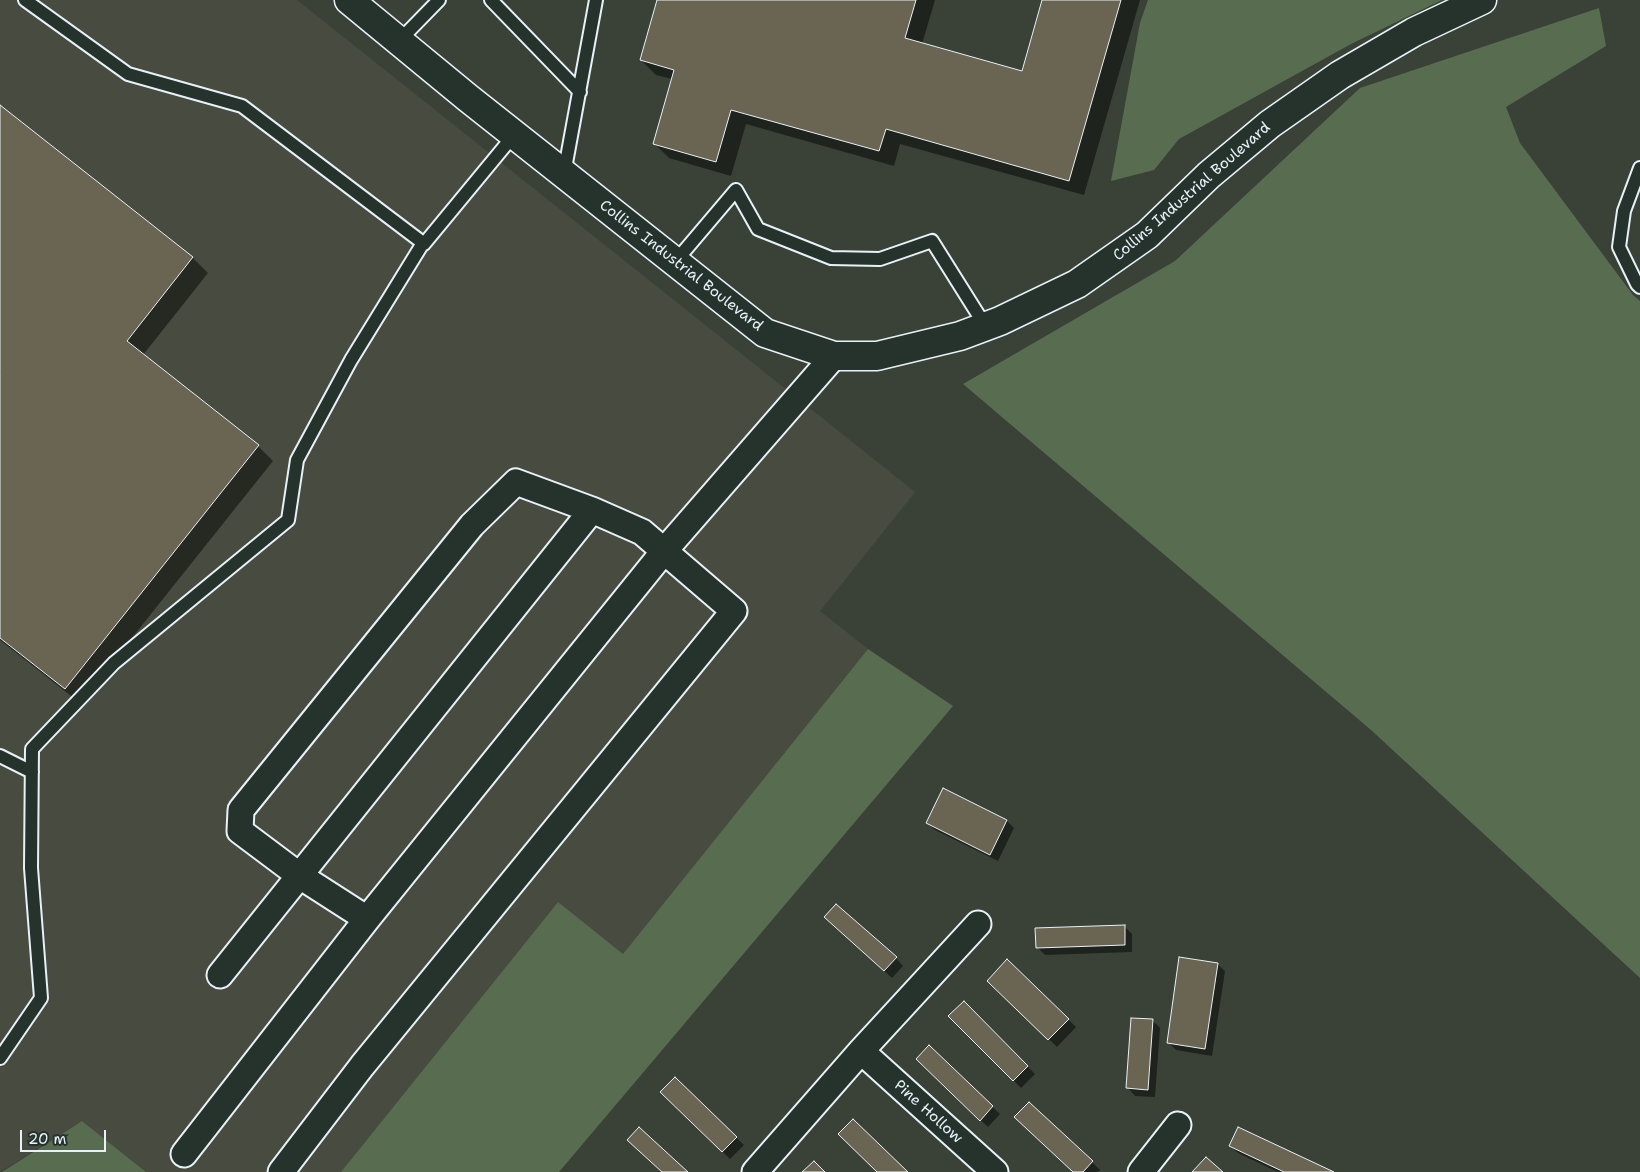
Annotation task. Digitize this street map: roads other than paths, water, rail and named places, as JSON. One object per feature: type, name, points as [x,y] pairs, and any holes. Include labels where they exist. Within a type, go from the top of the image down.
[{"type":"street","name":"Collins Industrial Boulevard","points":[[349,0],[514,135],[765,333],[834,356],[877,356],[960,336],[1040,304],[1077,284],[1113,261],[1147,235],[1209,175],[1270,124],[1340,75],[1414,32],[1482,0]]},
{"type":"street","points":[[184,1154],[367,919],[666,550],[834,356]]},
{"type":"street","points":[[281,1172],[362,1066],[734,611],[666,550],[642,532],[592,510],[516,482],[472,525],[241,810],[240,832],[300,876],[367,919]]},
{"type":"street","points":[[220,975],[592,510]]},
{"type":"street","points":[[754,1172],[861,1051],[978,924]]},
{"type":"street","name":"Pine Hollow","points":[[861,1051],[995,1172]]},
{"type":"street","points":[[1141,1172],[1178,1125]]},
{"type":"lane","points":[[26,0],[128,74],[242,106],[422,243]]},
{"type":"lane","points":[[399,41],[439,0]]},
{"type":"lane","points":[[491,0],[580,92]]},
{"type":"lane","points":[[564,174],[596,0]]},
{"type":"lane","points":[[0,1058],[41,998],[31,868],[32,749],[114,663],[288,520],[297,460],[350,360],[422,243],[424,244],[514,135]]},
{"type":"lane","points":[[1640,168],[1624,211],[1619,247],[1637,284],[1640,286]]},
{"type":"lane","points":[[675,262],[736,190],[758,229],[831,258],[880,259],[932,241],[986,327]]},
{"type":"lane","points":[[0,756],[32,772]]}]
